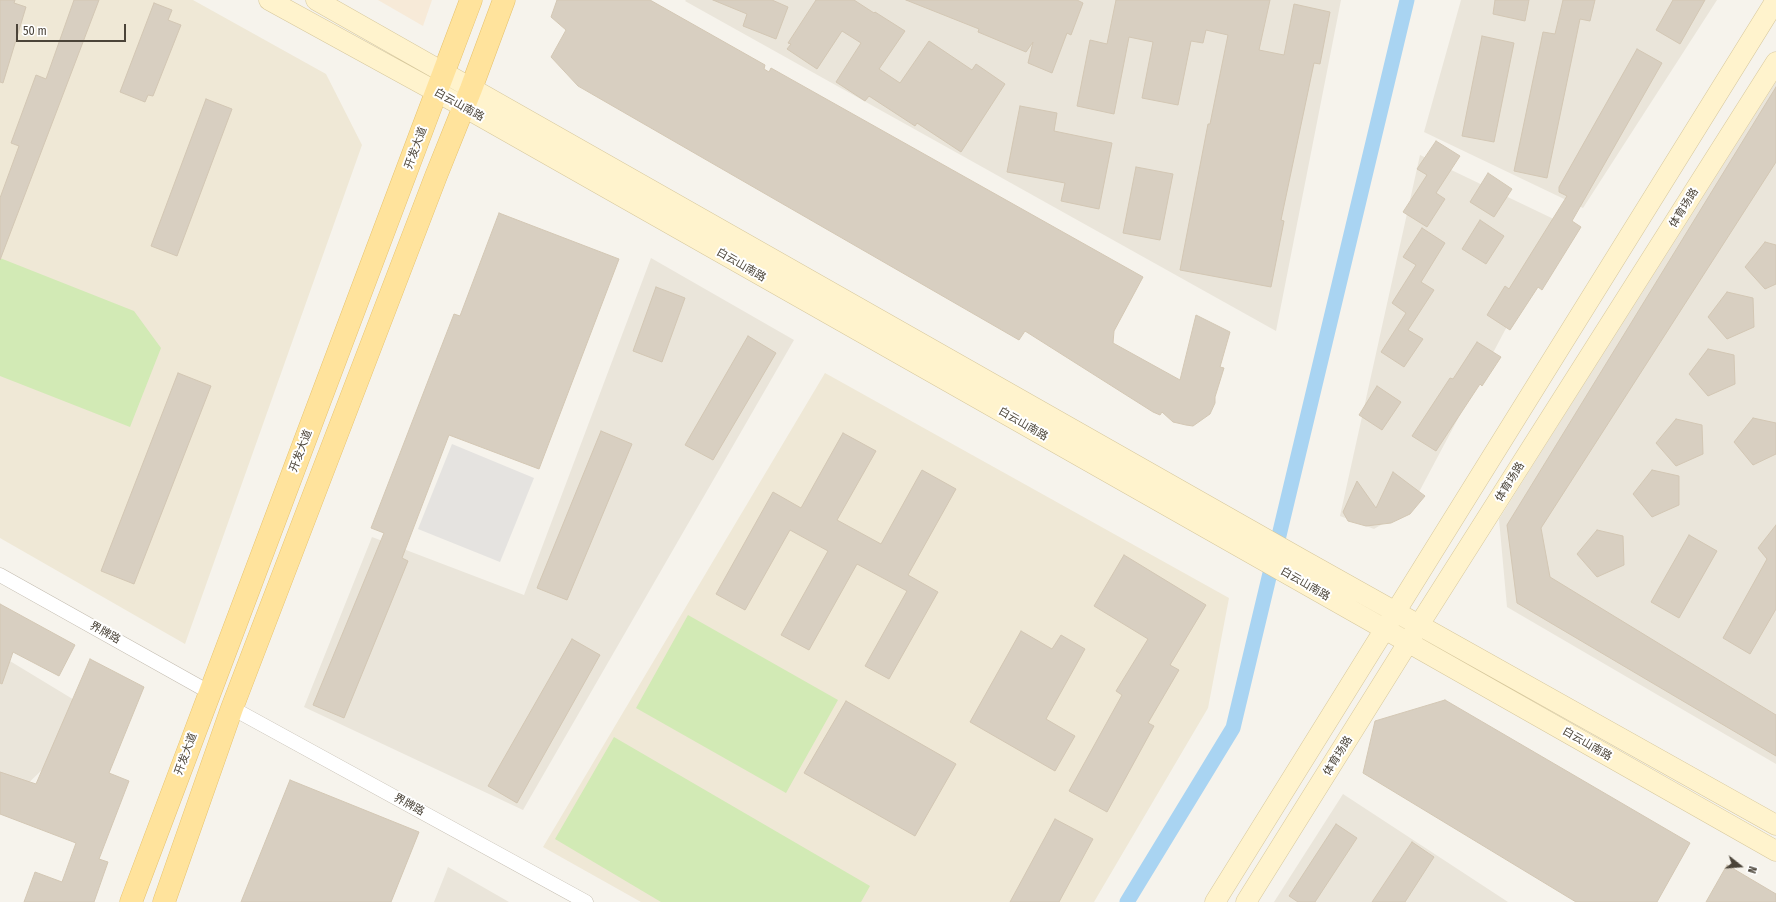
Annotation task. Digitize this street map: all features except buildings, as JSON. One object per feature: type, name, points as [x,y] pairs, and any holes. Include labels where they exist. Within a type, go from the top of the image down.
[{"type":"main road","name":"白云山南路","points":[[269,0],[440,83],[1244,526],[1419,626],[1776,825]]},
{"type":"main road","name":"白云山南路","points":[[316,0],[440,83]]},
{"type":"main road","name":"开发大道","points":[[131,902],[471,0]]},
{"type":"main road","points":[[164,902],[232,708],[504,0]]},
{"type":"main road","points":[[1215,902],[1776,0]]},
{"type":"main road","name":"体育场路","points":[[1246,902],[1776,62]]},
{"type":"main road","name":"白云山南路","points":[[467,98],[1239,547],[1776,851]]},
{"type":"street","name":"界牌路","points":[[0,575],[209,692]]},
{"type":"street","name":"界牌路","points":[[232,708],[586,902]]},
{"type":"shaded area","points":[[0,0],[193,0],[326,74],[362,145],[185,644],[0,538]]},
{"type":"shaded area","points":[[378,0],[432,0],[423,26]]},
{"type":"shaded area","points":[[1341,0],[1276,331],[685,1]]},
{"type":"shaded area","points":[[1461,0],[1717,0],[1583,208],[1424,132]]},
{"type":"shaded area","points":[[1776,77],[1776,764],[1507,607],[1499,519]]},
{"type":"shaded area","points":[[1420,155],[1562,223],[1411,507],[1374,529],[1340,516]]},
{"type":"shaded area","points":[[651,258],[794,340],[523,810],[304,707],[372,537],[524,595]]},
{"type":"shaded area","points":[[825,373],[1229,598],[1208,708],[1094,902],[641,902],[543,847]]},
{"type":"shaded area","points":[[452,444],[534,478],[500,562],[418,529]]},
{"type":"shaded area","points":[[0,655],[99,715],[16,795],[0,799]]},
{"type":"shaded area","points":[[1343,794],[1508,902],[1274,902]]},
{"type":"shaded area","points":[[448,867],[509,902],[434,902]]},
{"type":"green space","points":[[0,258],[134,311],[161,348],[130,427],[0,376]]},
{"type":"green space","points":[[688,615],[838,700],[786,793],[636,708]]},
{"type":"green space","points":[[614,737],[870,886],[861,902],[661,902],[555,839]]},
{"type":"waterway","points":[[1127,902],[1233,728],[1407,0]]}]
